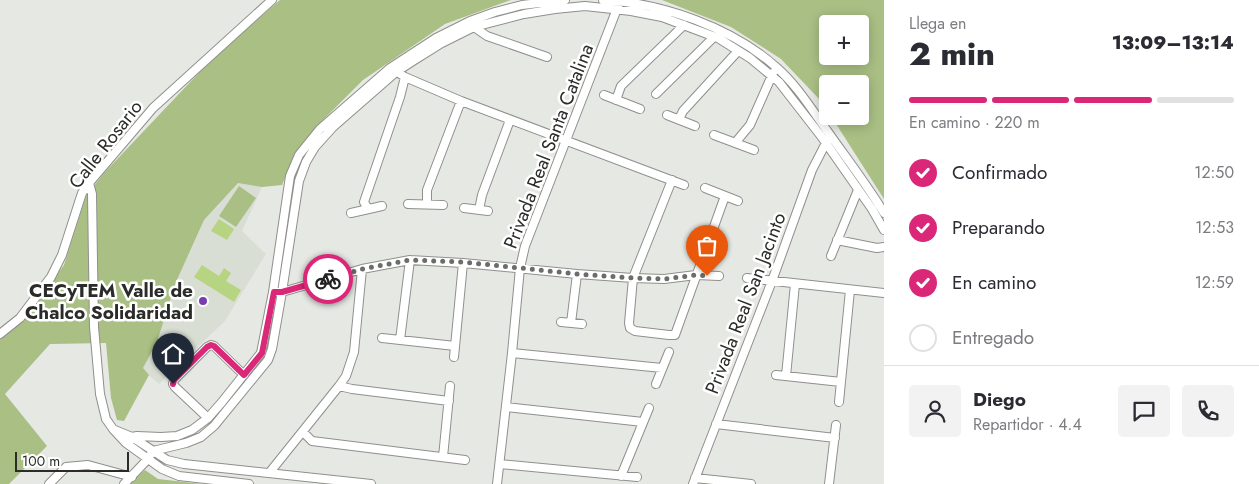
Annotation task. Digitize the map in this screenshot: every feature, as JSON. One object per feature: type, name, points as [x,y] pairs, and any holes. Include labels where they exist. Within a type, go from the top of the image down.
[{"type":"street","name":"Calle Rosario","points":[[0,334],[20,318],[51,277],[62,254],[82,193],[89,183],[153,108],[272,0]]},
{"type":"street","points":[[124,484],[153,451],[186,443],[201,437],[214,426],[268,360],[272,349],[290,176],[299,155],[320,129],[436,38],[470,21],[495,12],[522,5],[565,0]]},
{"type":"street","points":[[603,0],[664,9],[723,31],[748,45],[776,66],[792,83],[870,189],[884,213]]},
{"type":"street","name":"Privada Real Santa Catalina","points":[[498,484],[520,268],[525,246],[620,1]]},
{"type":"street","points":[[393,70],[474,27],[524,14],[585,6],[662,16],[714,37],[750,58],[779,82],[825,143],[884,230]]},
{"type":"street","points":[[616,100],[621,86],[684,25]]},
{"type":"street","points":[[474,27],[487,36],[547,57]]},
{"type":"street","points":[[656,94],[714,37]]},
{"type":"street","points":[[679,119],[683,111],[738,51]]},
{"type":"street","points":[[735,143],[750,125],[776,66]]},
{"type":"street","points":[[393,70],[405,77],[510,120],[684,185]]},
{"type":"street","points":[[368,209],[364,202],[405,77]]},
{"type":"street","points":[[604,95],[640,109]]},
{"type":"street","points":[[427,204],[427,190],[462,101]]},
{"type":"street","points":[[667,115],[695,126]]},
{"type":"street","points":[[480,210],[482,194],[510,120]]},
{"type":"street","points":[[714,135],[754,150]]},
{"type":"street","name":"Privada Real San Jacinto","points":[[694,481],[772,281],[812,170],[830,135]]},
{"type":"street","points":[[672,180],[633,278],[629,323],[630,328],[635,331],[675,335],[725,196]]},
{"type":"street","points":[[89,183],[92,194],[94,336],[100,394],[106,419],[126,443],[162,469],[179,476],[249,484]]},
{"type":"street","points":[[705,188],[738,201]]},
{"type":"street","points":[[831,256],[858,190]]},
{"type":"street","points":[[408,204],[443,205]]},
{"type":"street","points":[[351,213],[382,206]]},
{"type":"street","points":[[77,207],[92,211]]},
{"type":"street","points":[[464,208],[488,212]]},
{"type":"street","points":[[837,240],[877,248],[884,247]]},
{"type":"street","points":[[278,292],[362,269],[410,260],[463,262],[633,278],[664,279],[696,275],[719,276]]},
{"type":"street","points":[[400,340],[410,260]]},
{"type":"street","points":[[454,357],[463,262]]},
{"type":"street","points":[[270,472],[346,376],[354,352],[362,269]]},
{"type":"street","points":[[571,323],[577,274]]},
{"type":"street","points":[[747,278],[884,293]]},
{"type":"street","points":[[786,376],[795,284]]},
{"type":"street","points":[[839,402],[850,290]]},
{"type":"street","points":[[126,443],[136,436],[161,438],[177,436],[192,430],[208,418],[262,353],[278,292]]},
{"type":"street","points":[[561,322],[582,324]]},
{"type":"street","points":[[382,338],[455,346]]},
{"type":"street","points":[[208,418],[175,387],[173,384],[174,380],[211,345],[244,375]]},
{"type":"street","points":[[656,384],[669,352]]},
{"type":"street","points":[[512,353],[662,368]]},
{"type":"street","points":[[776,375],[841,382]]},
{"type":"street","points":[[339,386],[448,401]]},
{"type":"street","points":[[443,457],[450,386]]},
{"type":"street","points":[[506,407],[643,422]]},
{"type":"street","points":[[621,476],[649,408]]},
{"type":"street","points":[[716,424],[835,438]]},
{"type":"street","points":[[830,484],[836,425]]},
{"type":"street","points":[[113,429],[132,437],[167,460],[184,464],[270,472],[307,480],[371,484]]},
{"type":"street","points":[[303,432],[312,441],[465,460]]},
{"type":"street","points":[[500,464],[638,477]]},
{"type":"street","points":[[49,484],[66,467],[88,465],[132,477]]},
{"type":"street","points":[[694,481],[751,484]]},
{"type":"shaded area","name":"CECyTEM Valle de Chalco Solidaridad","points":[[238,182],[262,187],[242,231],[266,254],[225,321],[159,384],[142,369],[157,342],[176,282],[204,220]]},
{"type":"green space","points":[[280,0],[511,0],[445,24],[363,80],[319,124],[295,153],[282,185],[262,187],[238,183],[204,220],[176,282],[157,342],[143,368],[149,375],[124,421],[117,420],[111,398],[106,343],[50,344],[5,394],[47,446],[9,484],[0,484],[0,338],[20,323],[64,265],[86,196],[104,173],[212,59]]},
{"type":"green space","points":[[662,0],[884,0],[884,199],[837,125],[869,125],[869,75],[819,75],[819,99],[781,59],[731,27]]},
{"type":"green space","points":[[239,186],[256,198],[236,227],[219,216]]},
{"type":"green space","points":[[145,470],[158,479],[202,484],[129,484]]},
{"type":"building","points":[[219,219],[234,229],[227,240],[211,231]]},
{"type":"building","points":[[202,265],[219,276],[224,268],[231,273],[226,281],[241,290],[234,302],[194,277]]},
{"type":"way so far","points":[[328,279],[362,269],[410,260],[463,262],[633,278],[664,279],[696,275],[707,276]]},
{"type":"place","name":"CECyTEM Valle de Chalco Solidaridad","points":[[203,301]]},
{"type":"route","points":[[173,384],[174,380],[211,345],[244,375],[262,353],[274,292],[282,292],[328,279]]}]
